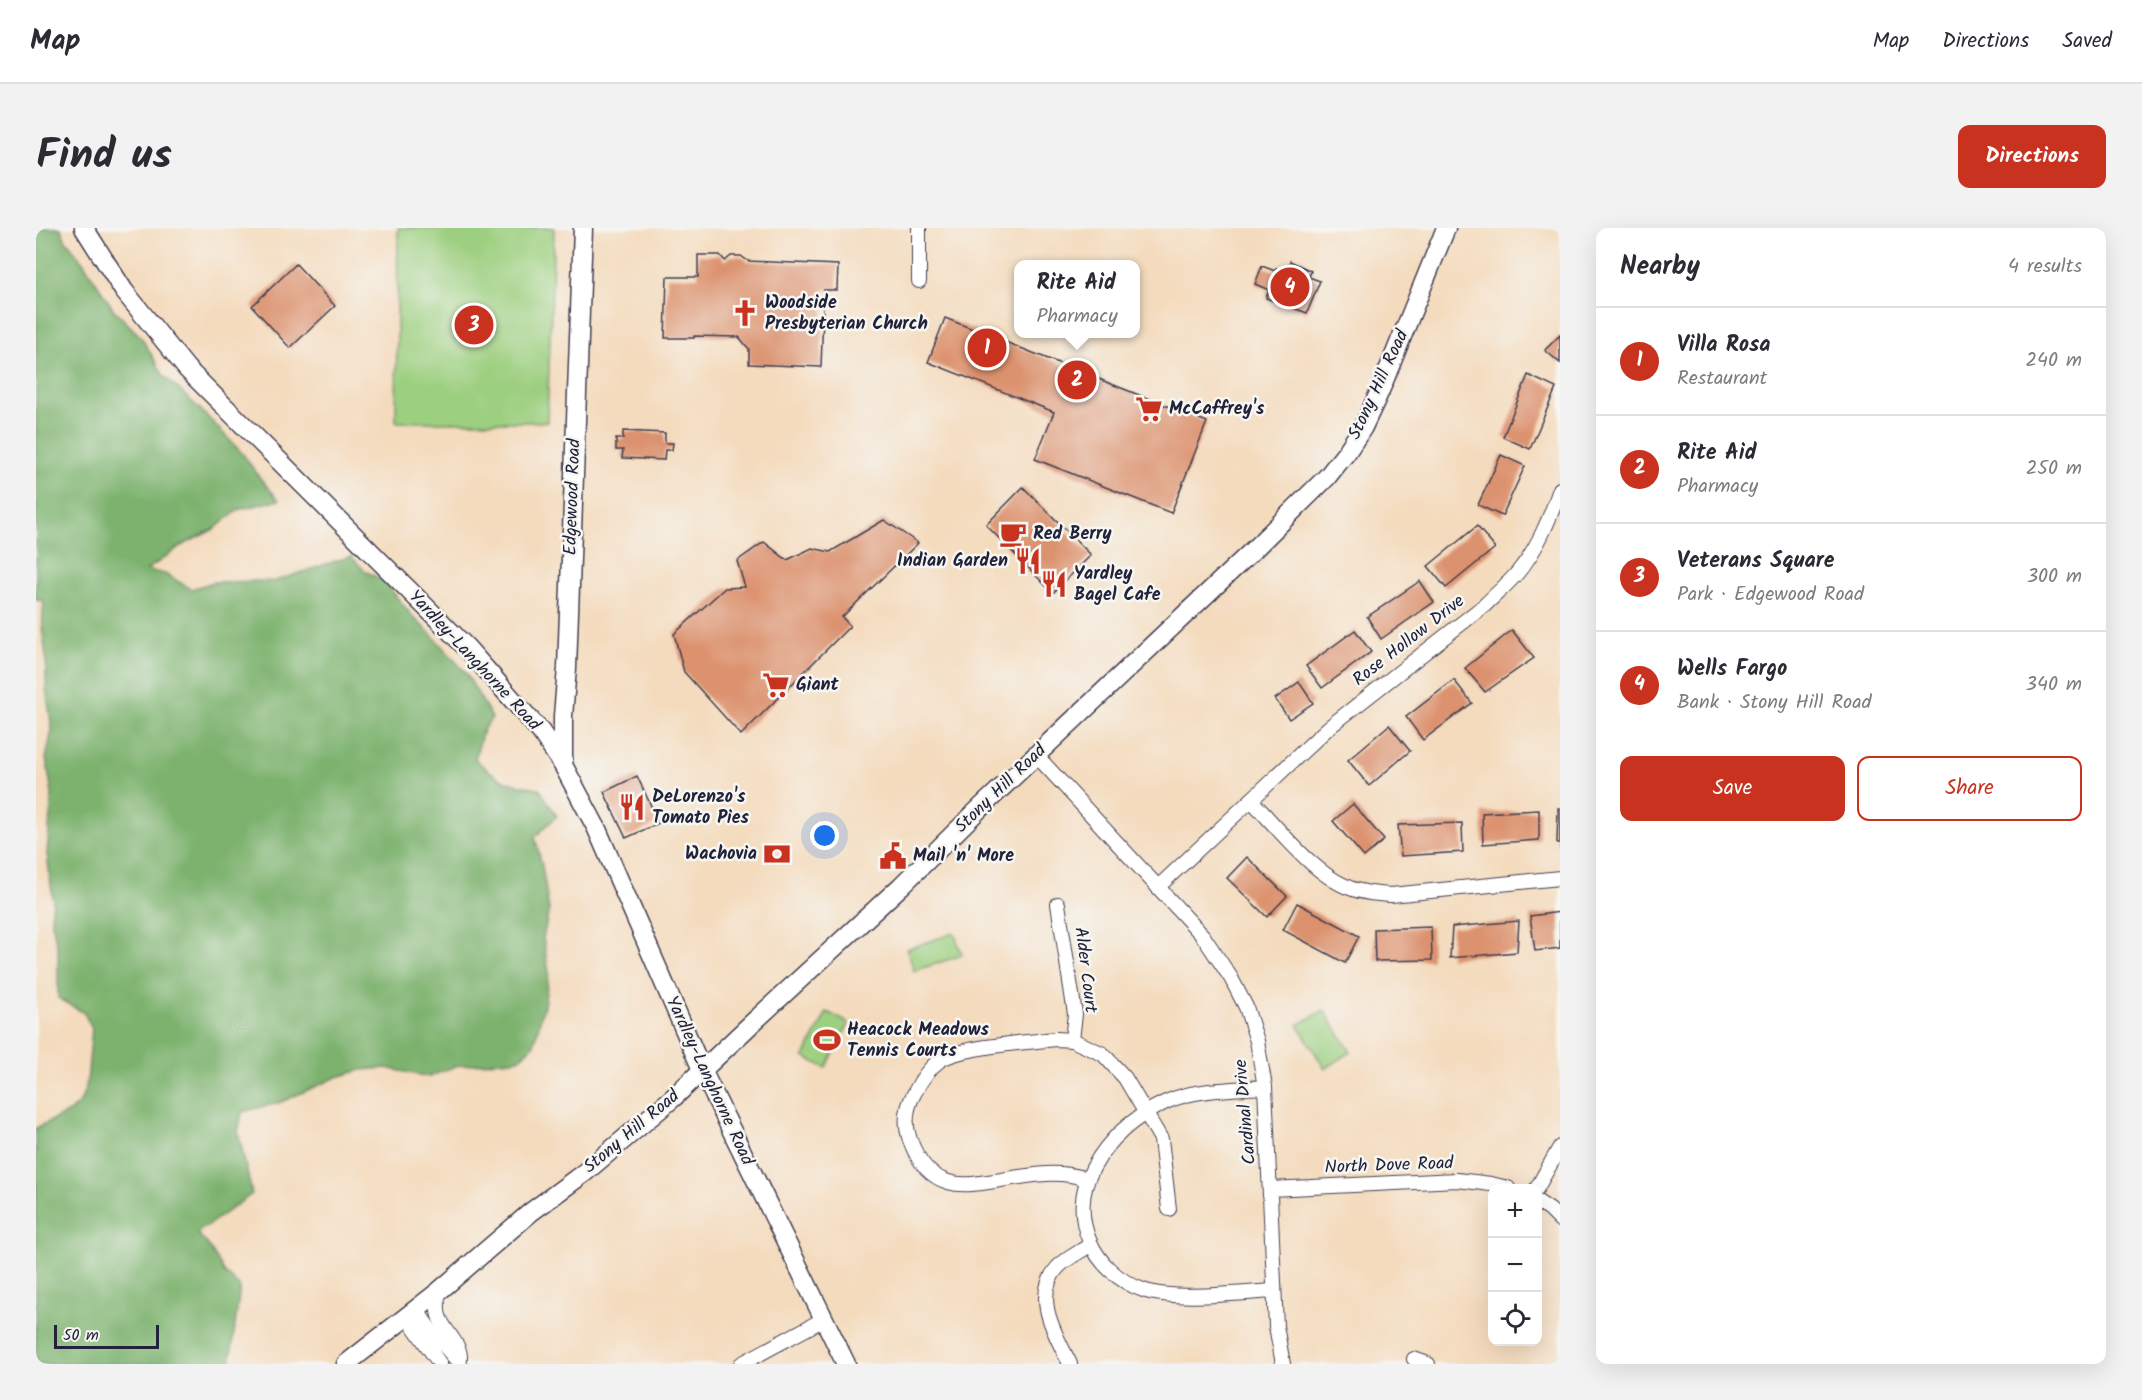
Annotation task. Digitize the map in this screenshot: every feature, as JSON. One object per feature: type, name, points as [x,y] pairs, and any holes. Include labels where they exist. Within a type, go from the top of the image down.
[{"type":"street","name":"Yardley-Langhorne Road","points":[[84,228],[122,288],[187,369],[467,648],[541,732],[563,765],[596,827],[702,1070],[846,1364]]},
{"type":"street","name":"Edgewood Road","points":[[563,765],[563,716],[567,681],[583,228]]},
{"type":"street","points":[[919,228],[919,281]]},
{"type":"street","name":"Stony Hill Road","points":[[346,1364],[438,1292],[531,1212],[596,1163],[674,1097],[902,886],[1327,477],[1363,427],[1446,228]]},
{"type":"street","name":"Rose Hollow Drive","points":[[1158,887],[1336,721],[1485,605],[1508,583],[1529,557],[1540,538],[1560,489]]},
{"type":"street","name":"Cardinal Drive","points":[[1036,755],[1203,936],[1236,986],[1257,1041],[1265,1087],[1276,1326],[1283,1364]]},
{"type":"street","points":[[1251,800],[1312,863],[1332,879],[1365,893],[1391,895],[1560,878]]},
{"type":"street","name":"Alder Court","points":[[1058,904],[1075,1014],[1072,1040]]},
{"type":"street","points":[[1087,1179],[1056,1173],[968,1185],[948,1182],[928,1171],[919,1160],[908,1134],[906,1121],[908,1109],[921,1080],[939,1061],[950,1054],[1056,1039],[1072,1040],[1086,1045],[1111,1061],[1125,1078],[1161,1139],[1169,1209]]},
{"type":"street","points":[[1265,1087],[1187,1095],[1147,1112],[1110,1142],[1094,1166],[1083,1194],[1083,1215],[1090,1245],[1107,1268],[1123,1280],[1148,1292],[1192,1294],[1274,1291]]},
{"type":"street","points":[[1539,1184],[1560,1147]]},
{"type":"street","name":"North Dove Road","points":[[1270,1189],[1457,1180],[1490,1184]]},
{"type":"street","points":[[1542,1205],[1560,1220]]},
{"type":"street","points":[[1070,1364],[1051,1324],[1046,1298],[1059,1266],[1090,1245]]},
{"type":"street","points":[[438,1292],[439,1315],[446,1331],[458,1347],[461,1356],[459,1364]]},
{"type":"street","points":[[412,1313],[429,1328],[459,1364]]},
{"type":"street","points":[[412,1313],[440,1364]]},
{"type":"street","points":[[741,1364],[824,1319]]},
{"type":"street","points":[[1414,1359],[1428,1364]]},
{"type":"green space","points":[[36,228],[61,228],[65,239],[114,310],[141,337],[164,376],[200,409],[242,453],[279,500],[240,509],[214,529],[181,546],[147,570],[165,574],[191,589],[214,582],[275,581],[351,556],[365,571],[384,581],[412,616],[466,673],[492,718],[483,730],[475,759],[504,780],[539,788],[557,816],[535,837],[549,910],[543,938],[549,973],[534,1044],[519,1059],[455,1066],[429,1077],[386,1068],[361,1070],[337,1077],[281,1102],[242,1112],[238,1132],[252,1194],[197,1233],[208,1245],[224,1272],[240,1287],[230,1364],[36,1364],[36,1128],[69,1112],[81,1101],[87,1082],[92,1029],[84,1013],[58,998],[58,951],[51,918],[53,901],[47,854],[52,793],[46,758],[52,730],[46,688],[46,656],[42,628],[44,601],[36,600]]},
{"type":"green space","points":[[398,228],[554,228],[547,422],[396,422]]},
{"type":"green space","name":"Heacock Meadows Tennis Courts","points":[[954,933],[962,955],[914,971],[907,949]]},
{"type":"green space","points":[[1324,1010],[1351,1052],[1325,1069],[1298,1025]]},
{"type":"green space","name":"Heacock Meadows Tennis Courts","points":[[827,1012],[849,1023],[826,1068],[804,1057]]},
{"type":"building","name":"Woodside Presbyterian Church","points":[[698,255],[720,255],[725,261],[731,256],[741,256],[748,261],[838,265],[837,290],[824,290],[821,367],[749,364],[749,349],[739,337],[665,338],[667,277],[698,277]]},
{"type":"building","points":[[1290,261],[1311,271],[1309,277],[1320,281],[1307,313],[1266,298],[1269,290],[1255,284],[1262,266],[1286,272]]},
{"type":"building","points":[[296,264],[335,306],[290,348],[252,306]]},
{"type":"building","points":[[945,318],[1207,422],[1171,513],[1035,459],[1054,412],[928,362]]},
{"type":"building","points":[[1560,335],[1560,363],[1545,350]]},
{"type":"building","points":[[1528,375],[1556,388],[1530,449],[1503,437]]},
{"type":"building","points":[[623,431],[665,433],[665,443],[673,443],[672,450],[665,450],[664,460],[622,458],[623,450],[616,450],[616,439],[623,439]]},
{"type":"building","points":[[1501,455],[1525,466],[1502,516],[1478,505]]},
{"type":"building","points":[[1023,487],[1091,555],[1053,593],[986,525]]},
{"type":"building","points":[[884,520],[918,543],[842,617],[850,626],[741,735],[684,672],[674,634],[725,588],[745,587],[737,561],[764,542],[787,560],[812,548],[830,552]]},
{"type":"building","points":[[1477,526],[1495,548],[1446,588],[1428,566]]},
{"type":"building","points":[[1420,581],[1434,602],[1381,639],[1367,617]]},
{"type":"building","points":[[1355,630],[1371,652],[1322,688],[1306,666]]},
{"type":"building","points":[[1512,630],[1534,658],[1485,692],[1465,668]]},
{"type":"building","points":[[1454,680],[1472,703],[1423,740],[1406,717]]},
{"type":"building","points":[[1299,682],[1313,703],[1289,719],[1275,699]]},
{"type":"building","points":[[1389,725],[1410,751],[1369,786],[1348,760]]},
{"type":"building","name":"DeLorenzo's Tomato Pies","points":[[637,776],[659,823],[626,838],[604,792]]},
{"type":"building","points":[[1353,804],[1384,840],[1364,857],[1333,821]]},
{"type":"building","points":[[1558,808],[1560,808],[1560,843],[1557,843]]},
{"type":"building","points":[[1539,810],[1539,840],[1483,844],[1482,813]]},
{"type":"building","points":[[1462,823],[1463,852],[1401,856],[1398,825]]},
{"type":"building","points":[[1247,857],[1287,896],[1267,917],[1227,878]]},
{"type":"building","points":[[1297,903],[1359,936],[1345,963],[1283,930]]},
{"type":"building","points":[[1560,912],[1560,948],[1535,951],[1530,916]]},
{"type":"building","points":[[1519,921],[1517,952],[1450,958],[1452,927]]},
{"type":"building","points":[[1431,927],[1432,960],[1375,961],[1374,929]]},
{"type":"place","name":"Wells Fargo","points":[[1290,287]]},
{"type":"place","name":"Woodside Presbyterian Church","points":[[745,313]]},
{"type":"place","name":"Veterans Square","points":[[474,325]]},
{"type":"place","name":"Villa Rosa","points":[[987,348]]},
{"type":"place","name":"Rite Aid","points":[[1077,380]]},
{"type":"place","name":"McCaffrey's","points":[[1149,409]]},
{"type":"place","name":"Red Berry","points":[[1013,534]]},
{"type":"place","name":"Indian Garden","points":[[1028,561]]},
{"type":"place","name":"Yardley Bagel Cafe","points":[[1054,584]]},
{"type":"place","name":"Giant","points":[[776,685]]},
{"type":"place","name":"DeLorenzo's Tomato Pies","points":[[632,807]]},
{"type":"place","name":"Wachovia","points":[[777,854]]},
{"type":"place","name":"Mail 'n' More","points":[[893,856]]},
{"type":"place","name":"Heacock Meadows Tennis Courts","points":[[827,1040]]}]
